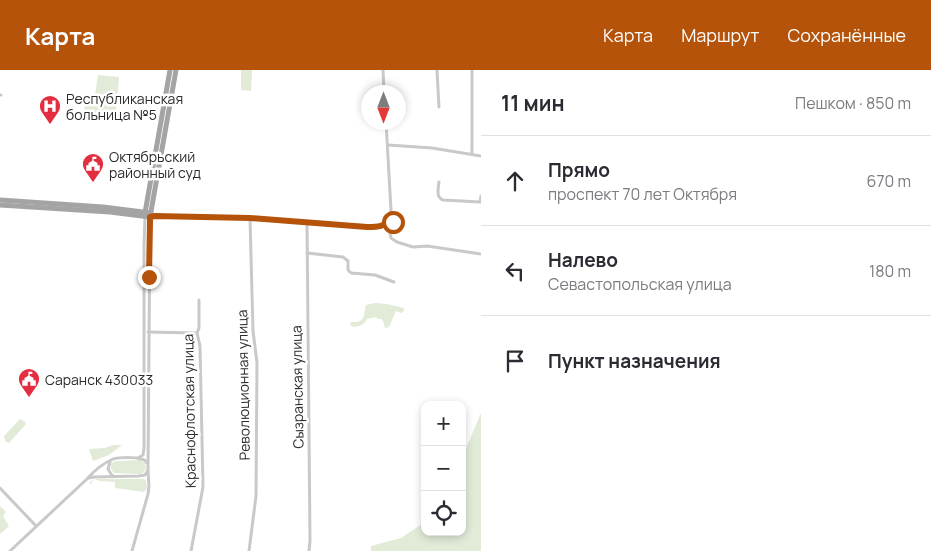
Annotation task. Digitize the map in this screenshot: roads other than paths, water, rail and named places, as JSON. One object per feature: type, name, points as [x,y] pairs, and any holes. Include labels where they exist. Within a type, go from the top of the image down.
[{"type":"main road","points":[[149,215],[170,70]]},
{"type":"main road","points":[[149,215],[176,70]]},
{"type":"main road","points":[[0,200],[46,206],[110,208],[149,215]]},
{"type":"main road","points":[[0,204],[12,203]]},
{"type":"street","points":[[383,70],[384,85]]},
{"type":"street","points":[[436,70],[439,107]]},
{"type":"street","points":[[472,70],[472,154]]},
{"type":"street","points":[[149,215],[250,218],[381,226],[386,224],[390,218],[391,210],[387,130]]},
{"type":"street","points":[[388,145],[432,148],[481,156]]},
{"type":"street","points":[[439,182],[438,196],[444,200],[480,202],[481,196]]},
{"type":"street","points":[[132,551],[148,494],[149,483],[149,215]]},
{"type":"street","points":[[138,458],[143,455],[144,448],[144,264],[149,215]]},
{"type":"street","name":"Революционная улица","points":[[249,551],[256,496],[257,392],[250,218]]},
{"type":"street","points":[[390,218],[393,222],[391,238],[398,242],[413,247],[428,246],[481,254]]},
{"type":"street","name":"Сызранская улица","points":[[306,222],[309,551]]},
{"type":"street","points":[[307,253],[343,256],[348,261],[350,273],[375,276],[394,282]]},
{"type":"street","points":[[144,264],[149,264]]},
{"type":"street","points":[[144,277],[149,277]]},
{"type":"street","name":"Краснофлотская улица","points":[[190,551],[203,487],[200,346],[197,333],[199,328],[199,300]]},
{"type":"street","points":[[144,332],[197,333]]},
{"type":"street","points":[[10,551],[48,517],[93,472],[112,460],[118,458],[138,458],[144,460],[148,468]]},
{"type":"street","points":[[112,460],[108,469],[111,474],[116,476]]},
{"type":"street","points":[[142,476],[148,468]]},
{"type":"street","points":[[88,478],[142,476],[149,483]]},
{"type":"street","points":[[0,488],[36,526]]},
{"type":"place","name":"Республиканская больница №5","points":[[50,125]]},
{"type":"place","name":"Октябрьский районный суд","points":[[93,183]]},
{"type":"place","name":"Саранск 430033","points":[[29,398]]}]
